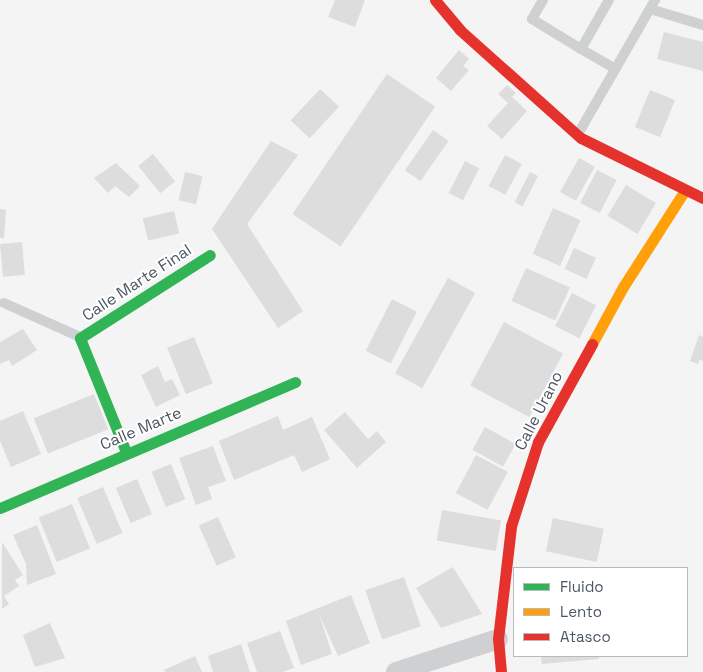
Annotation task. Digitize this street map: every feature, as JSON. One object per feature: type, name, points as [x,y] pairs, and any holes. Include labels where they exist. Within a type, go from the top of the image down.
[{"type":"street","points":[[435,0],[460,30],[577,135],[703,198]]},
{"type":"street","name":"Calle Urano","points":[[501,672],[498,639],[510,526],[538,442],[624,287],[685,190]]},
{"type":"street","name":"Calle Marte Final","points":[[80,338],[210,254]]},
{"type":"street","points":[[80,338],[126,452]]},
{"type":"street","name":"Calle Marte","points":[[0,508],[126,452],[295,382]]},
{"type":"street","points":[[396,672],[498,639]]},
{"type":"lane","points":[[543,0],[532,19],[615,69]]},
{"type":"lane","points":[[581,50],[609,0]]},
{"type":"lane","points":[[577,135],[652,4],[703,25]]},
{"type":"lane","points":[[4,303],[80,338]]},
{"type":"building","points":[[335,0],[365,0],[355,27],[328,17]]},
{"type":"building","points":[[664,32],[703,42],[703,71],[657,59]]},
{"type":"building","points":[[459,50],[469,59],[463,66],[469,70],[451,91],[436,78]]},
{"type":"building","points":[[387,74],[435,106],[341,247],[292,214]]},
{"type":"building","points":[[507,85],[516,93],[512,97],[527,111],[502,139],[487,126],[508,103],[498,94]]},
{"type":"building","points":[[320,89],[339,107],[310,138],[291,120]]},
{"type":"building","points":[[650,90],[675,100],[660,137],[635,127]]},
{"type":"building","points":[[433,130],[449,141],[420,181],[405,170]]},
{"type":"building","points":[[271,141],[298,155],[247,224],[303,311],[278,328],[212,229]]},
{"type":"building","points":[[153,154],[175,181],[160,193],[138,166]]},
{"type":"building","points":[[505,155],[522,164],[505,195],[489,186]]},
{"type":"building","points":[[579,158],[595,167],[576,201],[560,192]]},
{"type":"building","points":[[465,161],[479,168],[463,200],[449,193]]},
{"type":"building","points":[[116,163],[140,186],[129,197],[115,186],[108,193],[94,178]]},
{"type":"building","points":[[597,170],[617,180],[600,213],[580,203]]},
{"type":"building","points":[[185,172],[203,176],[196,204],[178,200]]},
{"type":"building","points":[[530,172],[538,176],[523,206],[515,202]]},
{"type":"building","points":[[626,185],[656,203],[637,234],[607,216]]},
{"type":"building","points":[[553,208],[580,220],[560,266],[533,254]]},
{"type":"building","points":[[0,209],[6,210],[4,238],[0,238]]},
{"type":"building","points":[[174,211],[179,233],[148,241],[143,218]]},
{"type":"building","points":[[22,242],[25,275],[3,277],[0,244]]},
{"type":"building","points":[[574,248],[596,258],[587,279],[565,269]]},
{"type":"building","points":[[526,268],[570,288],[555,320],[511,301]]},
{"type":"building","points":[[448,278],[475,293],[422,388],[395,373]]},
{"type":"building","points":[[572,293],[596,305],[579,338],[555,326]]},
{"type":"building","points":[[392,299],[417,312],[391,363],[366,351]]},
{"type":"building","points":[[504,322],[563,353],[529,417],[470,386]]},
{"type":"building","points":[[23,329],[37,350],[12,366],[9,360],[0,364],[0,342]]},
{"type":"building","points":[[699,335],[703,337],[703,361],[699,360],[698,364],[690,361]]},
{"type":"building","points":[[194,337],[213,383],[186,394],[167,348]]},
{"type":"building","points":[[158,366],[165,382],[172,379],[180,395],[156,407],[141,375]]},
{"type":"building","points":[[94,394],[108,429],[48,454],[34,418]]},
{"type":"building","points":[[23,411],[41,454],[11,467],[0,441],[0,421]]},
{"type":"building","points":[[345,412],[368,439],[377,431],[386,442],[357,468],[324,430]]},
{"type":"building","points":[[278,416],[283,430],[312,417],[330,459],[302,472],[294,455],[234,480],[219,441]]},
{"type":"building","points":[[485,427],[516,444],[503,467],[472,450]]},
{"type":"building","points":[[213,446],[226,481],[208,487],[212,499],[196,505],[179,458]]},
{"type":"building","points":[[476,455],[508,472],[488,510],[456,493]]},
{"type":"building","points":[[171,464],[185,499],[166,507],[152,472]]},
{"type":"building","points":[[137,479],[152,514],[131,523],[116,488]]},
{"type":"building","points":[[103,487],[123,533],[97,544],[77,498]]},
{"type":"building","points":[[72,504],[90,549],[57,562],[39,517]]},
{"type":"building","points":[[442,510],[501,520],[496,551],[437,541]]},
{"type":"building","points":[[218,517],[236,557],[217,566],[199,526]]},
{"type":"building","points":[[553,518],[604,529],[597,562],[546,551]]},
{"type":"building","points":[[37,525],[56,574],[27,585],[26,564],[13,535]]},
{"type":"building","points":[[2,542],[23,575],[15,580],[19,586],[4,596],[9,604],[2,609]]},
{"type":"building","points":[[453,567],[482,614],[441,628],[416,588]]},
{"type":"building","points":[[404,577],[421,626],[382,640],[365,590]]},
{"type":"building","points":[[351,595],[370,643],[338,656],[319,614],[332,654],[301,665],[286,621]]},
{"type":"building","points":[[50,623],[65,658],[35,667],[23,635]]},
{"type":"building","points":[[280,631],[294,668],[283,672],[257,672],[247,643]]},
{"type":"building","points":[[241,644],[250,672],[213,672],[208,656]]},
{"type":"building","points":[[195,656],[202,672],[165,672],[164,670]]},
{"type":"building","points":[[541,657],[599,657],[599,659],[542,664]]},
{"type":"traffic: fast","points":[[126,452],[80,338],[210,255]]},
{"type":"traffic: fast","points":[[0,508],[295,382]]},
{"type":"traffic: slow","points":[[592,344],[623,287],[685,190]]},
{"type":"traffic: jam","points":[[435,0],[460,30],[581,138],[703,198]]},
{"type":"traffic: jam","points":[[501,672],[498,639],[511,526],[538,442],[592,344]]}]
